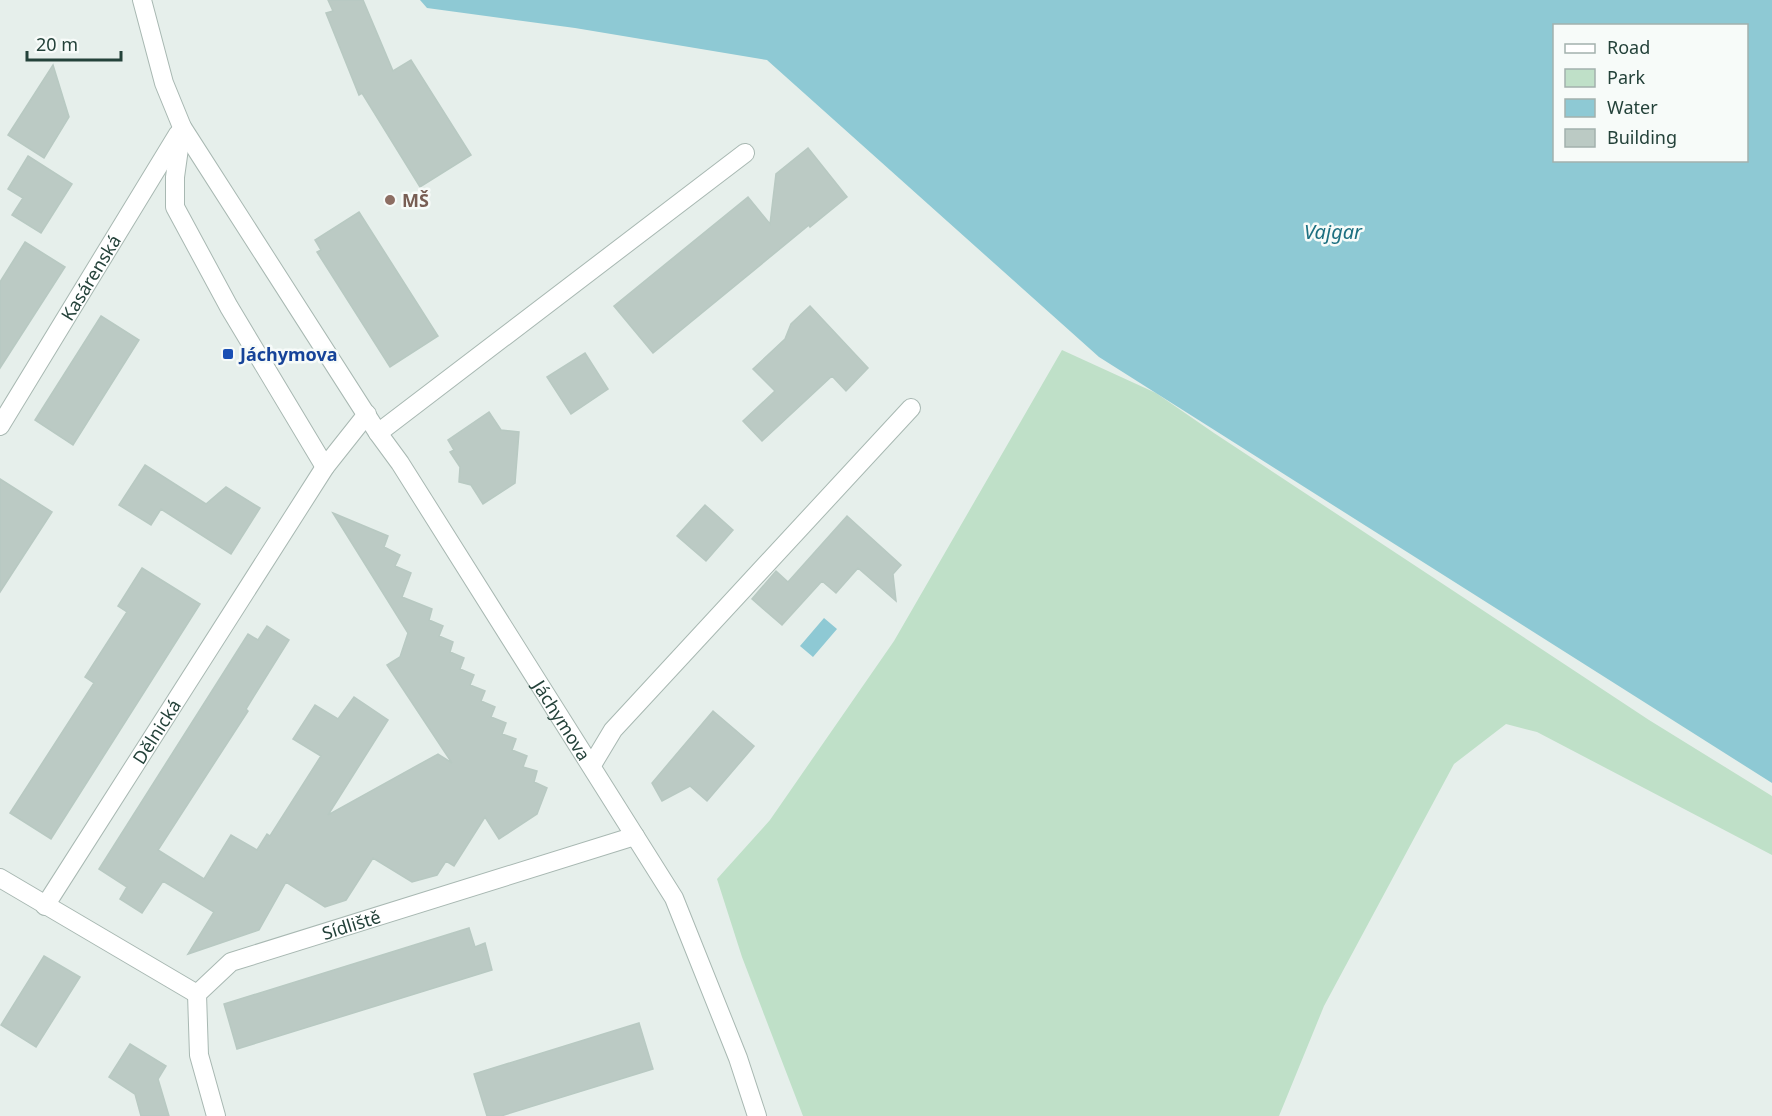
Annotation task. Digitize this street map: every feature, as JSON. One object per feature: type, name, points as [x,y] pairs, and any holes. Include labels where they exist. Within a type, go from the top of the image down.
[{"type":"street","name":"Jáchymova","points":[[142,0],[164,83],[182,128],[378,433],[400,463],[674,898],[738,1058],[757,1116]]},
{"type":"street","name":"Kasárenská","points":[[0,426],[182,128]]},
{"type":"street","points":[[182,128],[175,177],[175,207],[229,307],[325,467]]},
{"type":"street","points":[[378,433],[745,153]]},
{"type":"street","points":[[592,765],[613,730],[911,408]]},
{"type":"street","name":"Dělnická","points":[[45,906],[325,467],[367,414]]},
{"type":"street","name":"Sídliště","points":[[197,994],[231,962],[635,836]]},
{"type":"street","points":[[0,879],[197,994],[199,1055],[216,1116]]},
{"type":"green space","points":[[1062,350],[1156,393],[1649,720],[1772,796],[1772,855],[1537,732],[1506,724],[1454,764],[1324,1006],[1279,1116],[803,1116],[742,957],[717,879],[770,820],[894,641]]},
{"type":"water","name":"Vajgar","points":[[420,0],[1772,0],[1772,783],[1099,357],[767,60],[575,28],[427,8]]},
{"type":"water","points":[[824,618],[837,629],[813,657],[800,646]]},
{"type":"building","points":[[328,0],[363,0],[393,71],[411,60],[471,155],[420,187],[362,93],[359,95],[326,13],[333,11]]},
{"type":"building","points":[[53,65],[69,117],[44,158],[8,135]]},
{"type":"building","points":[[808,148],[847,197],[810,227],[809,225],[653,353],[614,306],[748,197],[770,224],[776,174]]},
{"type":"building","points":[[28,156],[72,184],[41,233],[12,215],[23,198],[8,189]]},
{"type":"building","points":[[359,212],[438,336],[390,367],[317,252],[321,250],[315,240]]},
{"type":"building","points":[[25,242],[65,267],[0,368],[0,282]]},
{"type":"building","points":[[810,306],[868,368],[846,391],[832,376],[762,441],[743,421],[775,391],[753,369],[785,339],[791,324]]},
{"type":"building","points":[[101,316],[139,340],[73,445],[35,420]]},
{"type":"building","points":[[585,353],[608,389],[571,414],[547,377]]},
{"type":"building","points":[[489,412],[501,430],[519,432],[515,483],[483,504],[471,485],[459,482],[460,467],[450,452],[454,450],[448,440]]},
{"type":"building","points":[[145,465],[206,504],[226,487],[260,508],[231,554],[161,509],[151,525],[119,505]]},
{"type":"building","points":[[0,479],[52,512],[0,592]]},
{"type":"building","points":[[705,505],[733,530],[706,561],[677,536]]},
{"type":"building","points":[[333,513],[388,536],[384,547],[400,555],[395,566],[411,573],[402,597],[432,609],[429,620],[443,626],[439,636],[453,642],[450,652],[464,658],[460,669],[474,675],[470,685],[485,691],[481,701],[495,707],[491,717],[506,723],[502,734],[516,739],[512,750],[527,756],[523,767],[537,771],[534,782],[547,788],[537,814],[499,839],[485,817],[454,866],[446,861],[437,875],[412,882],[373,858],[346,900],[325,907],[286,882],[259,930],[188,954],[214,912],[163,881],[142,913],[120,899],[127,887],[99,869],[248,634],[258,640],[267,626],[289,640],[246,709],[248,711],[158,850],[204,879],[231,835],[257,850],[267,834],[270,836],[321,756],[293,739],[315,705],[338,719],[354,697],[388,720],[328,815],[438,754],[452,763],[387,665],[400,657],[408,633]]},
{"type":"building","points":[[847,516],[901,565],[893,574],[896,601],[858,568],[836,593],[822,581],[782,625],[752,599],[776,571],[788,582]]},
{"type":"building","points":[[142,568],[200,604],[51,839],[10,813],[94,683],[85,677],[127,612],[118,606]]},
{"type":"building","points":[[713,711],[754,746],[707,801],[690,786],[662,801],[652,783]]},
{"type":"building","points":[[469,928],[475,947],[485,943],[492,970],[237,1049],[224,1004]]},
{"type":"building","points":[[44,956],[80,977],[36,1047],[1,1025]]},
{"type":"building","points":[[639,1023],[653,1069],[501,1116],[487,1116],[474,1074]]},
{"type":"building","points":[[130,1044],[166,1066],[158,1079],[169,1116],[141,1116],[135,1094],[109,1077]]},
{"type":"place","name":"MŠ","points":[[390,200]]},
{"type":"place","name":"Jáchymova","points":[[228,354]]}]
